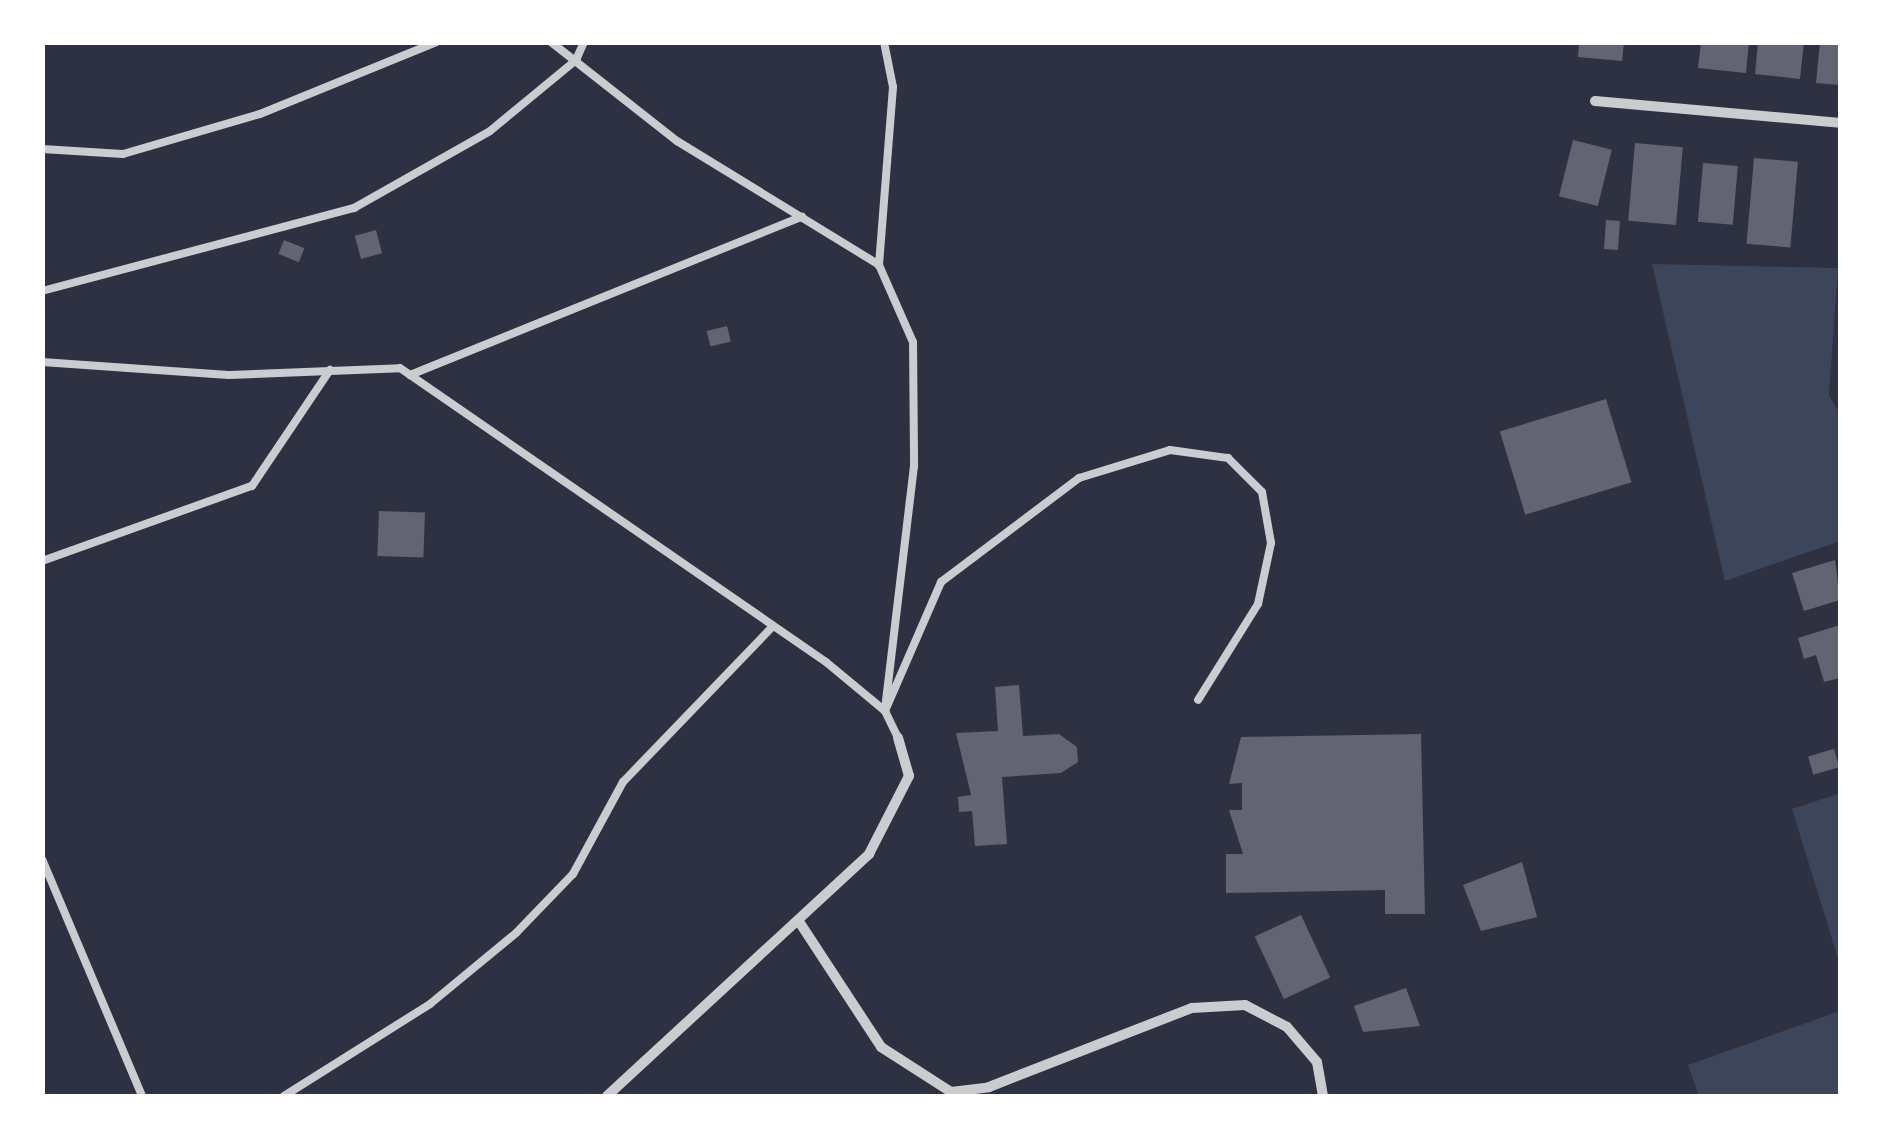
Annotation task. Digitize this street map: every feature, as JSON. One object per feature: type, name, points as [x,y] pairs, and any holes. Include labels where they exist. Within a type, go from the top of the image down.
[{"type":"street","points":[[1595,101],[1840,123]]},
{"type":"street","points":[[607,1096],[800,922],[869,854],[900,806],[909,776],[898,738]]},
{"type":"street","points":[[800,922],[882,1047],[951,1092],[989,1087],[1192,1008],[1245,1005],[1287,1026],[1317,1062],[1323,1096]]},
{"type":"lane","points":[[42,149],[122,154],[260,114],[436,42]]},
{"type":"lane","points":[[551,42],[677,141],[879,265]]},
{"type":"lane","points":[[42,290],[354,208],[490,131],[576,60],[584,42]]},
{"type":"lane","points":[[884,42],[892,86],[879,265],[913,342],[914,466],[885,712]]},
{"type":"lane","points":[[42,362],[229,375],[330,370],[410,375],[802,217]]},
{"type":"lane","points":[[42,560],[252,486],[330,370]]},
{"type":"lane","points":[[410,375],[772,627],[885,712],[898,738]]},
{"type":"lane","points":[[885,712],[941,582],[1079,478],[1170,450],[1228,458],[1262,492],[1272,543],[1258,604],[1198,700]]},
{"type":"lane","points":[[284,1096],[430,1004],[516,933],[573,874],[623,782],[772,627]]},
{"type":"lane","points":[[42,859],[142,1096]]},
{"type":"shaded area","points":[[1652,264],[1838,268],[1829,395],[1840,414],[1840,541],[1725,581]]},
{"type":"shaded area","points":[[1840,793],[1840,965],[1792,809]]},
{"type":"shaded area","points":[[1840,1011],[1840,1096],[1699,1096],[1688,1065]]},
{"type":"building","points":[[1579,42],[1624,42],[1622,61],[1578,57]]},
{"type":"building","points":[[1701,42],[1749,42],[1746,73],[1698,68]]},
{"type":"building","points":[[1758,42],[1804,42],[1800,79],[1755,74]]},
{"type":"building","points":[[1820,42],[1840,42],[1840,85],[1816,83]]},
{"type":"building","points":[[1573,140],[1612,150],[1598,206],[1559,196]]},
{"type":"building","points":[[1635,143],[1683,147],[1676,225],[1628,221]]},
{"type":"building","points":[[1754,158],[1798,162],[1790,248],[1747,244]]},
{"type":"building","points":[[1703,163],[1738,166],[1733,225],[1698,222]]},
{"type":"building","points":[[1606,220],[1620,221],[1618,250],[1604,249]]},
{"type":"building","points":[[376,230],[382,253],[361,259],[355,236]]},
{"type":"building","points":[[284,240],[304,248],[299,262],[278,254]]},
{"type":"building","points":[[727,326],[731,342],[710,347],[707,331]]},
{"type":"building","points":[[1606,399],[1631,482],[1525,515],[1500,431]]},
{"type":"building","points":[[379,511],[425,513],[423,558],[377,556]]},
{"type":"building","points":[[1835,560],[1840,600],[1804,611],[1792,573]]},
{"type":"building","points":[[1840,625],[1840,678],[1824,682],[1816,655],[1804,659],[1798,638]]},
{"type":"building","points":[[1019,685],[1023,736],[1059,734],[1077,747],[1078,762],[1061,773],[1002,777],[1007,844],[975,846],[972,811],[959,812],[958,797],[971,795],[956,733],[998,731],[995,687]]},
{"type":"building","points":[[1421,734],[1425,914],[1385,914],[1385,890],[1226,893],[1226,854],[1243,854],[1229,810],[1242,810],[1242,783],[1229,784],[1241,737]]},
{"type":"building","points":[[1834,749],[1839,767],[1813,775],[1808,756]]},
{"type":"building","points":[[1522,862],[1537,917],[1481,931],[1463,885]]},
{"type":"building","points":[[1301,915],[1330,978],[1284,999],[1255,937]]},
{"type":"building","points":[[1406,988],[1420,1026],[1363,1032],[1354,1006]]}]
